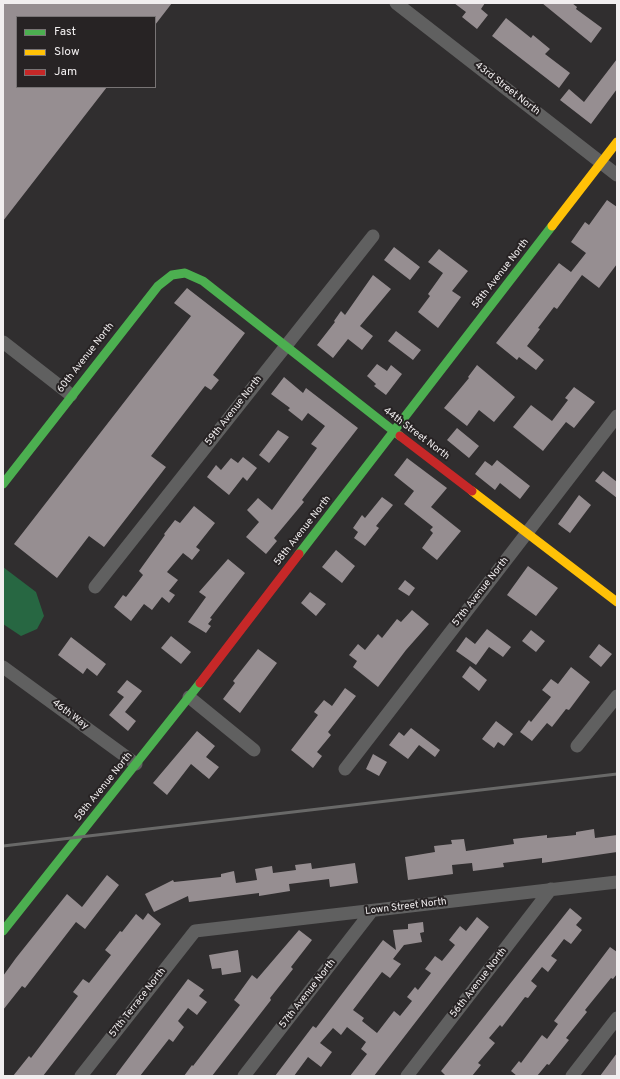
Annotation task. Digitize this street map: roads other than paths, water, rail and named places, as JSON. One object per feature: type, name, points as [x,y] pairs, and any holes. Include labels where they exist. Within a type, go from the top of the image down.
[{"type":"street","name":"43rd Street North","points":[[396,3],[617,174]]},
{"type":"street","name":"58th Avenue North","points":[[3,931],[189,697],[617,142]]},
{"type":"street","name":"59th Avenue North","points":[[95,587],[373,236]]},
{"type":"street","name":"60th Avenue North","points":[[3,484],[71,394],[158,286],[172,276],[185,273],[203,281]]},
{"type":"street","name":"44th Street North","points":[[203,281],[394,432],[617,602]]},
{"type":"street","points":[[3,342],[71,394]]},
{"type":"street","name":"57th Avenue North","points":[[345,769],[617,416]]},
{"type":"street","name":"46th Way","points":[[3,667],[136,764]]},
{"type":"street","points":[[577,746],[617,696]]},
{"type":"street","points":[[189,697],[254,750]]},
{"type":"street","name":"Lown Street North","points":[[195,931],[371,912],[617,882]]},
{"type":"street","name":"56th Avenue North","points":[[406,1076],[551,889]]},
{"type":"street","name":"57th Avenue North","points":[[244,1076],[371,912]]},
{"type":"street","name":"57th Terrace North","points":[[81,1076],[195,931]]},
{"type":"street","points":[[572,1076],[617,1018]]},
{"type":"railway","points":[[3,846],[617,774]]}]
